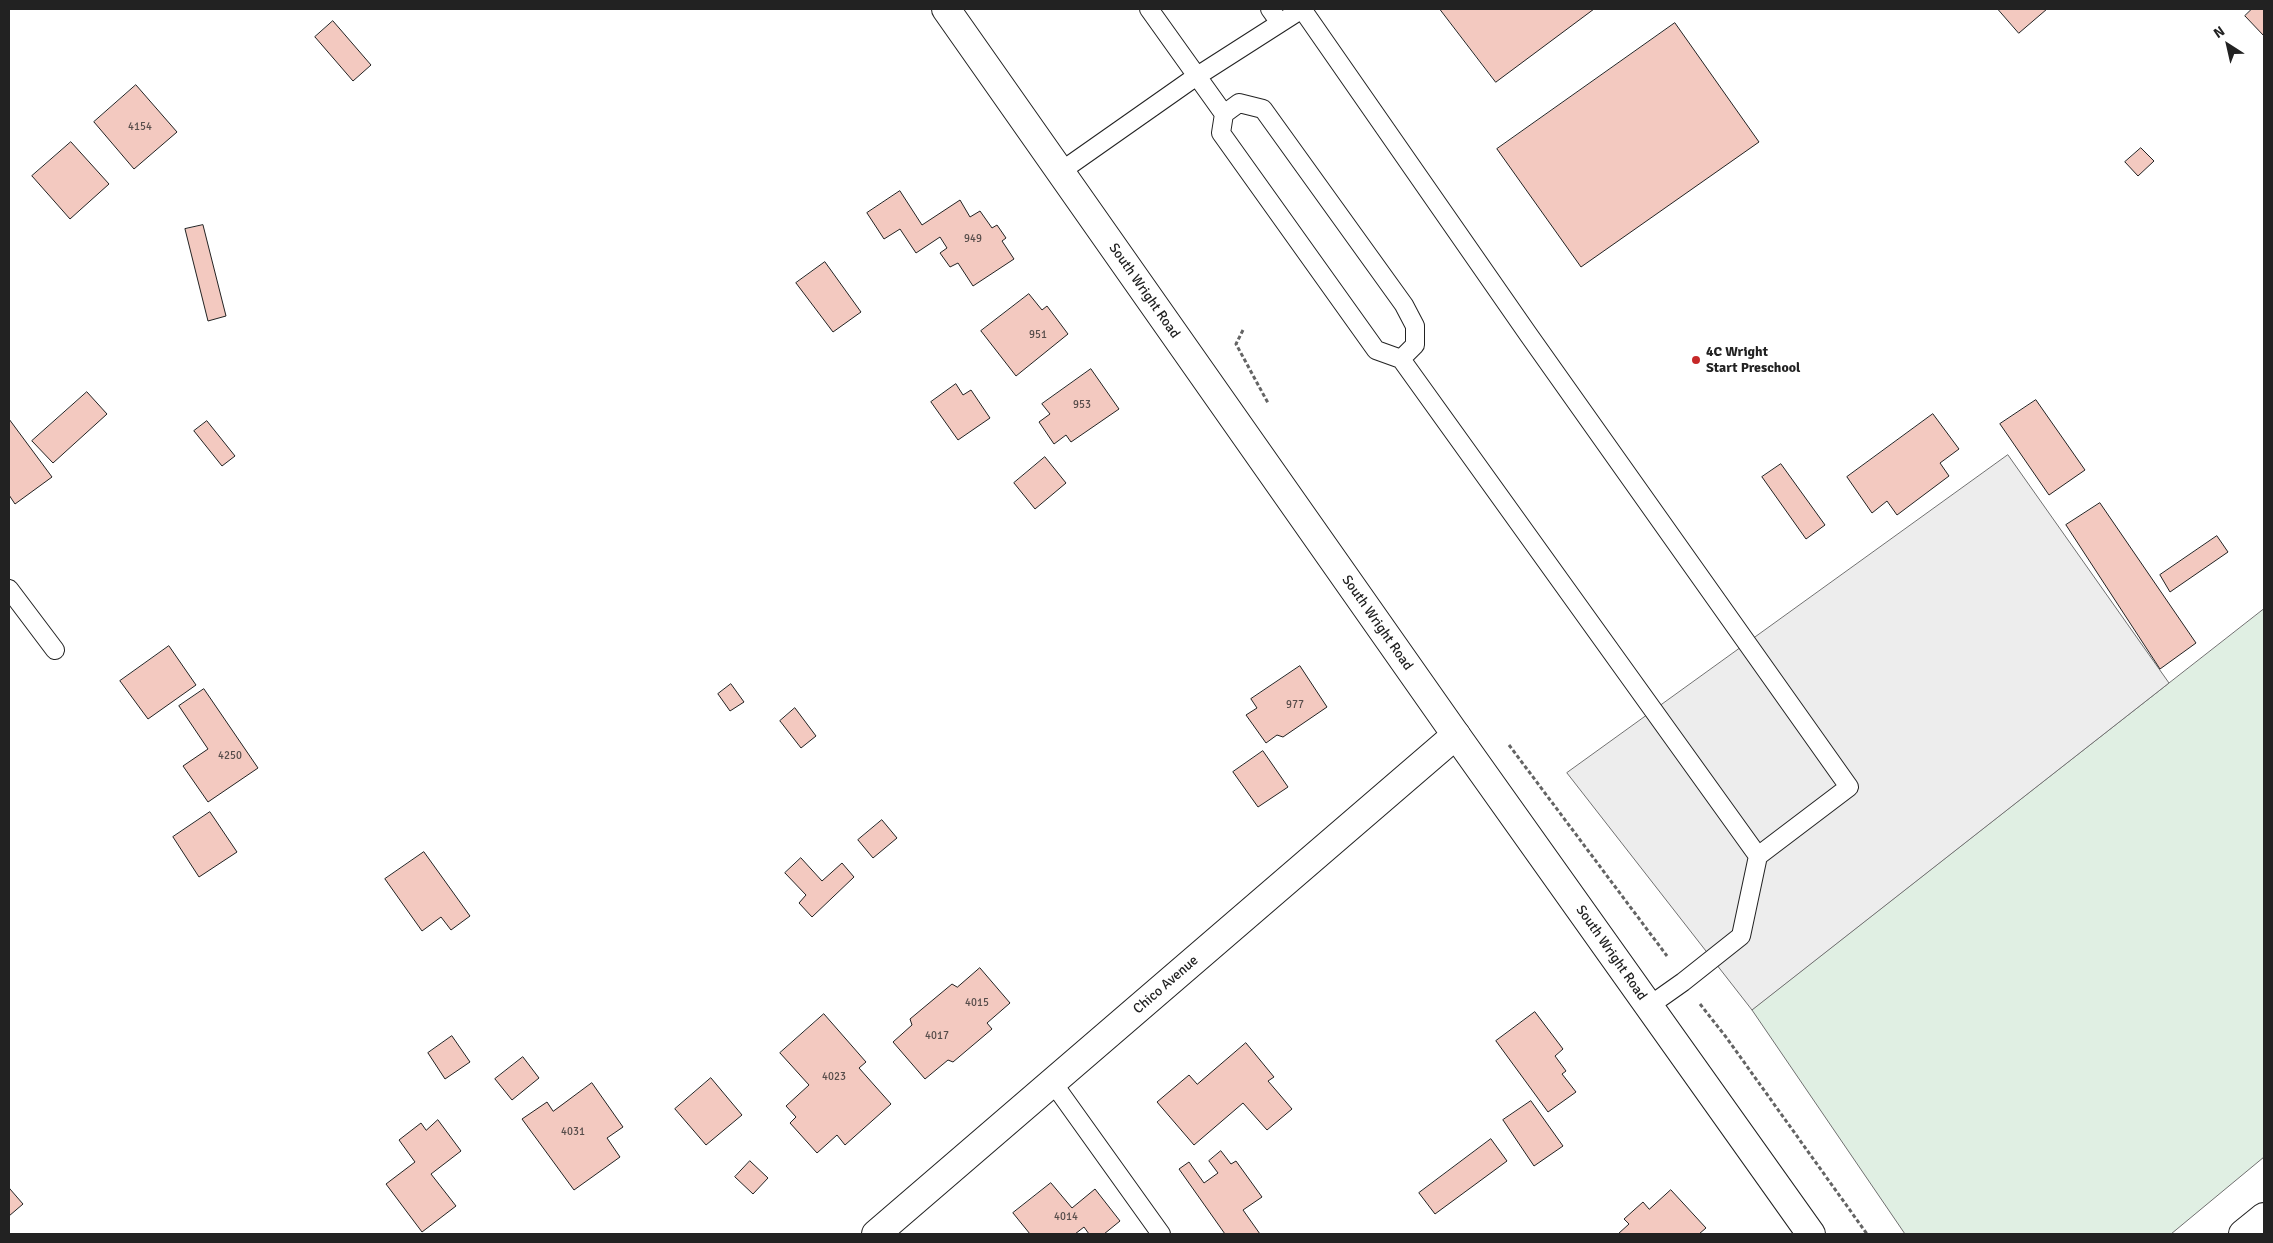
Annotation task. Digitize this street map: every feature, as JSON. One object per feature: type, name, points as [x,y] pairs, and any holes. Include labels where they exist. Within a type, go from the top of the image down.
[{"type":"main road","name":"South Wright Road","points":[[946,9],[1456,735],[1811,1234]]},
{"type":"main road","name":"Chico Avenue","points":[[876,1234],[1456,735]]},
{"type":"main road","points":[[2243,1234],[2264,1218]]},
{"type":"lane","points":[[1149,9],[1224,114],[1221,134],[1376,350],[1401,359],[1758,856]]},
{"type":"lane","points":[[1060,172],[1197,76],[1275,16],[1302,9],[1849,788],[1758,856],[1741,936],[1649,1006]]},
{"type":"lane","points":[[1224,114],[1239,103],[1263,110],[1398,297],[1416,326],[1415,345],[1401,359]]},
{"type":"lane","points":[[9,589],[55,650]]},
{"type":"lane","points":[[1053,1083],[1161,1234]]},
{"type":"path","points":[[1243,330],[1236,344],[1272,412]]},
{"type":"path","points":[[1506,742],[1667,956],[1683,982],[1726,1037],[1868,1234]]},
{"type":"green space","points":[[2264,609],[2264,1157],[2171,1234],[1905,1234],[1752,1010]]},
{"type":"shaded area","points":[[2008,455],[2169,683],[1752,1010],[1567,773]]},
{"type":"building","points":[[1440,9],[1594,9],[1496,82]]},
{"type":"building","points":[[1998,9],[2047,9],[2019,33]]},
{"type":"building","points":[[2252,9],[2264,9],[2264,36],[2245,16]]},
{"type":"building","points":[[333,21],[371,65],[353,81],[315,37]]},
{"type":"building","points":[[1675,23],[1759,142],[1581,267],[1497,149]]},
{"type":"building","points":[[136,85],[177,132],[134,169],[94,122]]},
{"type":"building","points":[[71,142],[109,184],[70,219],[32,176]]},
{"type":"building","points":[[2141,148],[2154,161],[2138,176],[2125,162]]},
{"type":"building","points":[[900,191],[922,225],[960,200],[970,217],[980,211],[992,228],[997,225],[1006,238],[1002,241],[1014,259],[973,286],[958,263],[950,267],[940,253],[947,248],[940,237],[916,253],[900,229],[884,239],[867,213]]},
{"type":"building","points":[[203,225],[226,316],[208,321],[185,229]]},
{"type":"building","points":[[825,262],[861,312],[833,332],[796,283]]},
{"type":"building","points":[[1029,294],[1042,310],[1047,306],[1068,334],[1016,376],[981,331]]},
{"type":"building","points":[[1091,369],[1119,409],[1071,442],[1066,435],[1054,444],[1039,422],[1050,414],[1042,404]]},
{"type":"building","points":[[956,384],[963,395],[971,390],[990,418],[958,440],[931,402]]},
{"type":"building","points":[[87,392],[107,414],[53,463],[32,441]]},
{"type":"building","points":[[2036,400],[2085,470],[2049,495],[2000,424]]},
{"type":"building","points":[[1933,414],[1959,449],[1940,463],[1949,476],[1897,515],[1887,501],[1872,513],[1847,477]]},
{"type":"building","points":[[9,419],[52,477],[15,504],[9,495]]},
{"type":"building","points":[[207,421],[235,456],[222,466],[194,431]]},
{"type":"building","points":[[1045,457],[1066,483],[1035,509],[1014,483]]},
{"type":"building","points":[[1781,464],[1825,525],[1806,539],[1762,477]]},
{"type":"building","points":[[2100,503],[2196,643],[2160,669],[2066,525]]},
{"type":"building","points":[[2217,536],[2228,552],[2170,592],[2160,575]]},
{"type":"building","points":[[169,646],[196,685],[148,719],[120,681]]},
{"type":"building","points":[[1300,666],[1327,707],[1283,737],[1277,735],[1266,743],[1246,715],[1257,708],[1251,699]]},
{"type":"building","points":[[731,684],[744,702],[730,711],[718,694]]},
{"type":"building","points":[[204,689],[258,768],[208,802],[183,766],[208,749],[179,706]]},
{"type":"building","points":[[795,708],[816,736],[801,748],[780,721]]},
{"type":"building","points":[[1263,751],[1288,787],[1258,807],[1233,772]]},
{"type":"building","points":[[210,812],[237,852],[199,877],[173,837]]},
{"type":"building","points":[[882,820],[897,838],[873,858],[858,840]]},
{"type":"building","points":[[424,852],[470,916],[451,930],[441,917],[422,931],[385,879]]},
{"type":"building","points":[[801,858],[822,881],[842,863],[854,877],[812,917],[799,903],[806,895],[785,873]]},
{"type":"building","points":[[980,968],[1010,1003],[987,1023],[992,1029],[953,1062],[948,1060],[925,1079],[893,1042],[912,1025],[910,1019],[952,984],[957,987]]},
{"type":"building","points":[[1535,1012],[1563,1049],[1555,1056],[1566,1071],[1562,1074],[1576,1092],[1548,1112],[1496,1041]]},
{"type":"building","points":[[824,1014],[866,1062],[859,1068],[891,1104],[845,1145],[837,1135],[817,1153],[790,1123],[796,1117],[786,1106],[809,1085],[780,1053]]},
{"type":"building","points":[[452,1036],[470,1062],[445,1079],[428,1053]]},
{"type":"building","points":[[1246,1043],[1274,1077],[1268,1081],[1292,1109],[1267,1130],[1243,1103],[1194,1145],[1157,1102],[1189,1075],[1197,1084]]},
{"type":"building","points":[[523,1057],[539,1078],[512,1100],[495,1079]]},
{"type":"building","points":[[711,1078],[742,1115],[706,1145],[675,1109]]},
{"type":"building","points":[[592,1083],[623,1127],[607,1138],[620,1157],[574,1190],[522,1119],[547,1102],[553,1111]]},
{"type":"building","points":[[1531,1101],[1563,1146],[1534,1166],[1503,1120]]},
{"type":"building","points":[[438,1120],[461,1151],[431,1174],[456,1206],[422,1232],[386,1184],[415,1162],[399,1140],[421,1123],[426,1130]]},
{"type":"building","points":[[1491,1139],[1507,1161],[1435,1214],[1419,1193]]},
{"type":"building","points":[[1221,1151],[1231,1164],[1236,1161],[1262,1197],[1243,1210],[1260,1234],[1225,1234],[1179,1169],[1189,1162],[1204,1183],[1218,1173],[1209,1161]]},
{"type":"building","points":[[750,1161],[768,1178],[753,1194],[735,1177]]},
{"type":"building","points":[[1051,1183],[1072,1208],[1095,1189],[1120,1221],[1104,1234],[1089,1234],[1084,1227],[1075,1234],[1030,1234],[1013,1213]]},
{"type":"building","points":[[9,1190],[23,1204],[9,1216]]},
{"type":"building","points":[[1671,1190],[1706,1228],[1699,1234],[1618,1234],[1629,1224],[1624,1219],[1643,1202],[1649,1209]]},
{"type":"place","name":"4C Wright Start Preschool","points":[[1696,360]]}]
